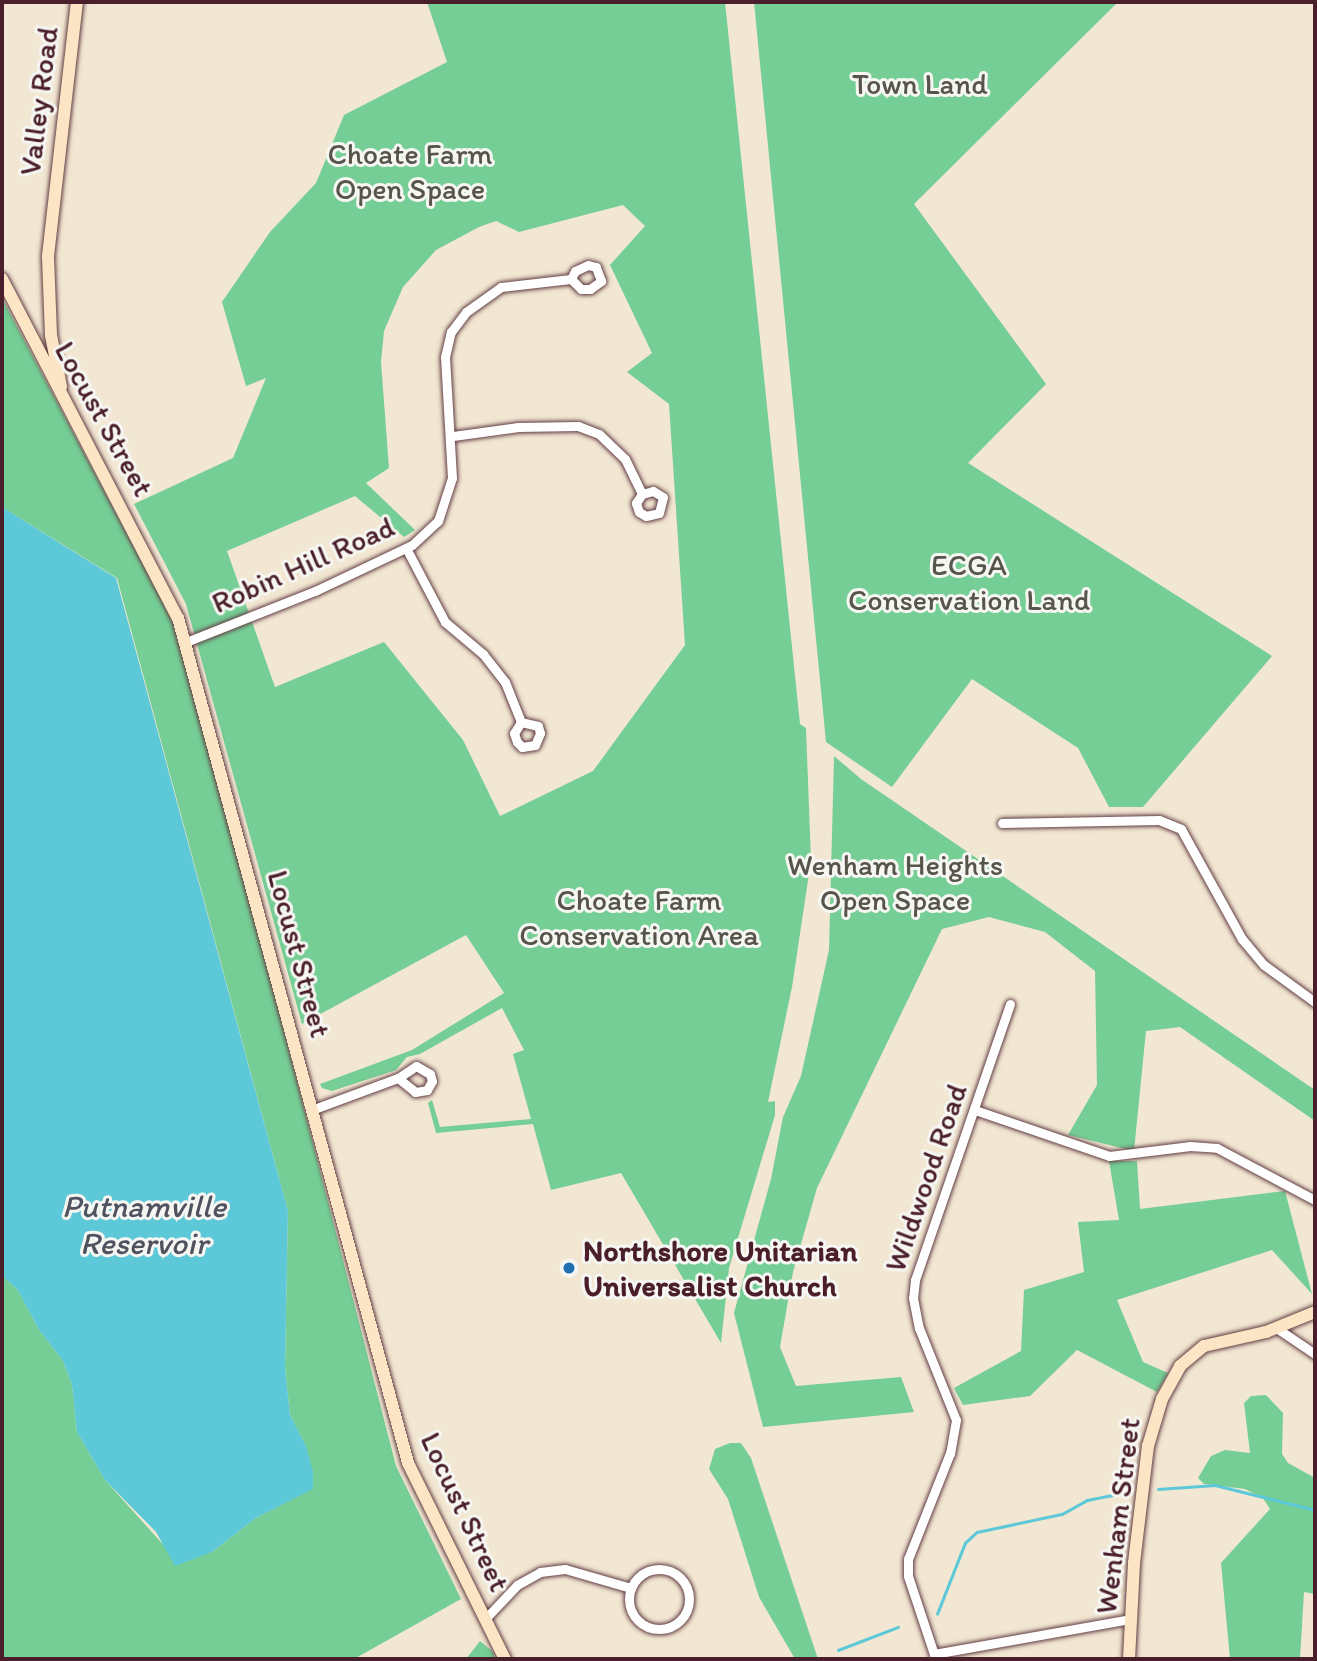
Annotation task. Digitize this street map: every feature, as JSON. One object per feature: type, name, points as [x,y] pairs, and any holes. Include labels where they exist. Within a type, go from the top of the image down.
[{"type":"main road","name":"Valley Road","points":[[71,414],[53,348],[48,256],[78,2]]},
{"type":"main road","name":"Locust Street","points":[[2,279],[71,414],[162,579],[186,642],[408,1463],[505,1659]]},
{"type":"main road","name":"Wenham Street","points":[[1129,1659],[1148,1446],[1162,1399],[1180,1366],[1204,1346],[1278,1329],[1315,1312]]},
{"type":"street","name":"Robin Hill Road","points":[[186,642],[316,591],[406,548],[438,521],[448,500],[453,436],[446,357],[451,332],[467,312],[502,286],[572,279]]},
{"type":"street","points":[[453,436],[518,427],[578,426],[615,446],[642,494]]},
{"type":"street","points":[[406,548],[445,622],[495,666],[521,722]]},
{"type":"street","points":[[1002,823],[1159,820],[1181,829],[1242,939],[1272,972],[1315,1002]]},
{"type":"street","name":"Wildwood Road","points":[[1010,1004],[920,1261],[913,1297],[919,1328],[956,1420],[950,1453],[908,1559],[912,1593],[935,1656],[1131,1619]]},
{"type":"street","points":[[314,1109],[398,1079]]},
{"type":"street","points":[[975,1110],[1109,1156],[1188,1146],[1217,1148],[1315,1200]]},
{"type":"street","points":[[1278,1329],[1315,1354]]},
{"type":"street","points":[[485,1619],[517,1586],[540,1572],[565,1569],[631,1588]]},
{"type":"street","points":[[654,1569],[674,1573],[688,1588],[688,1609],[677,1624],[652,1629],[632,1614],[631,1588],[654,1569]]},
{"type":"green space","points":[[427,2],[725,2],[800,724],[806,728],[811,860],[792,987],[768,1102],[775,1101],[775,1115],[729,1268],[721,1343],[621,1173],[551,1190],[533,1124],[436,1133],[428,1103],[432,1100],[440,1127],[531,1119],[513,1054],[524,1050],[502,1008],[420,1054],[407,1057],[396,1070],[332,1091],[322,1088],[320,1084],[412,1050],[504,993],[466,935],[302,1024],[186,604],[134,504],[233,458],[266,378],[246,386],[222,302],[270,232],[316,183],[344,115],[447,62]],"holes":[[[623,205],[645,226],[610,265],[652,353],[627,372],[669,404],[685,645],[593,771],[500,816],[463,740],[384,642],[275,687],[227,551],[355,496],[404,537],[415,530],[366,483],[389,468],[381,362],[384,331],[403,287],[436,250],[496,221],[519,232]]]},
{"type":"green space","points":[[754,2],[1118,2],[914,204],[1046,384],[968,463],[1272,656],[1143,807],[1109,807],[1078,748],[972,679],[892,787],[826,742]]},
{"type":"green space","name":"Putnamville Reservoir","points":[[2,298],[184,642],[396,1466],[461,1599],[354,1659],[2,1659],[2,1276],[17,1289],[39,1330],[63,1361],[72,1385],[77,1432],[105,1480],[169,1551],[212,1552],[256,1518],[312,1489],[306,1446],[290,1415],[285,1367],[288,1211],[117,578],[2,507]]},
{"type":"green space","name":"Wenham Heights Open Space","points":[[834,756],[861,779],[1315,1090],[1315,1121],[1180,1027],[1146,1031],[1134,1151],[1068,1135],[1097,1085],[1095,971],[1045,932],[989,917],[942,929],[817,1188],[793,1272],[780,1347],[796,1386],[901,1377],[914,1412],[763,1427],[734,1313],[771,1179],[783,1117],[801,1076],[829,950]]},
{"type":"green space","points":[[1109,1161],[1137,1161],[1140,1209],[1285,1191],[1312,1294],[1272,1250],[1117,1300],[1143,1362],[1168,1373],[1157,1392],[1077,1350],[1030,1396],[963,1405],[954,1388],[1021,1351],[1024,1290],[1084,1272],[1078,1222],[1119,1220]]},
{"type":"green space","points":[[1266,1395],[1283,1413],[1282,1454],[1288,1463],[1315,1478],[1315,1594],[1304,1592],[1300,1659],[1230,1659],[1221,1563],[1270,1509],[1263,1498],[1245,1489],[1204,1484],[1198,1478],[1211,1456],[1225,1450],[1250,1453],[1244,1403],[1251,1396]]},
{"type":"green space","points":[[730,1443],[741,1443],[751,1458],[818,1659],[795,1659],[759,1597],[728,1499],[709,1469],[715,1449]]},
{"type":"green space","points":[[480,1641],[492,1651],[496,1659],[466,1659]]},
{"type":"water","name":"Putnamville Reservoir","points":[[2,507],[116,578],[288,1211],[285,1367],[290,1415],[306,1446],[313,1472],[313,1489],[256,1518],[212,1552],[175,1566],[156,1532],[105,1480],[77,1432],[72,1385],[63,1361],[39,1330],[17,1289],[2,1276]]},
{"type":"waterway","points":[[1158,1489],[1215,1485],[1315,1510]]},
{"type":"waterway","points":[[937,1614],[965,1543],[977,1532],[1062,1514],[1087,1500],[1122,1493]]},
{"type":"waterway","points":[[838,1650],[898,1627]]},
{"type":"place","name":"Northshore Unitarian Universalist Church","points":[[569,1268]]},
{"type":"park label","name":"Town Land","points":[[920,84]]},
{"type":"park label","name":"Choate Farm Open Space","points":[[410,171]]},
{"type":"park label","name":"ECGA Conservation Land","points":[[969,582]]},
{"type":"park label","name":"Choate Farm Conservation Area","points":[[639,918]]}]
